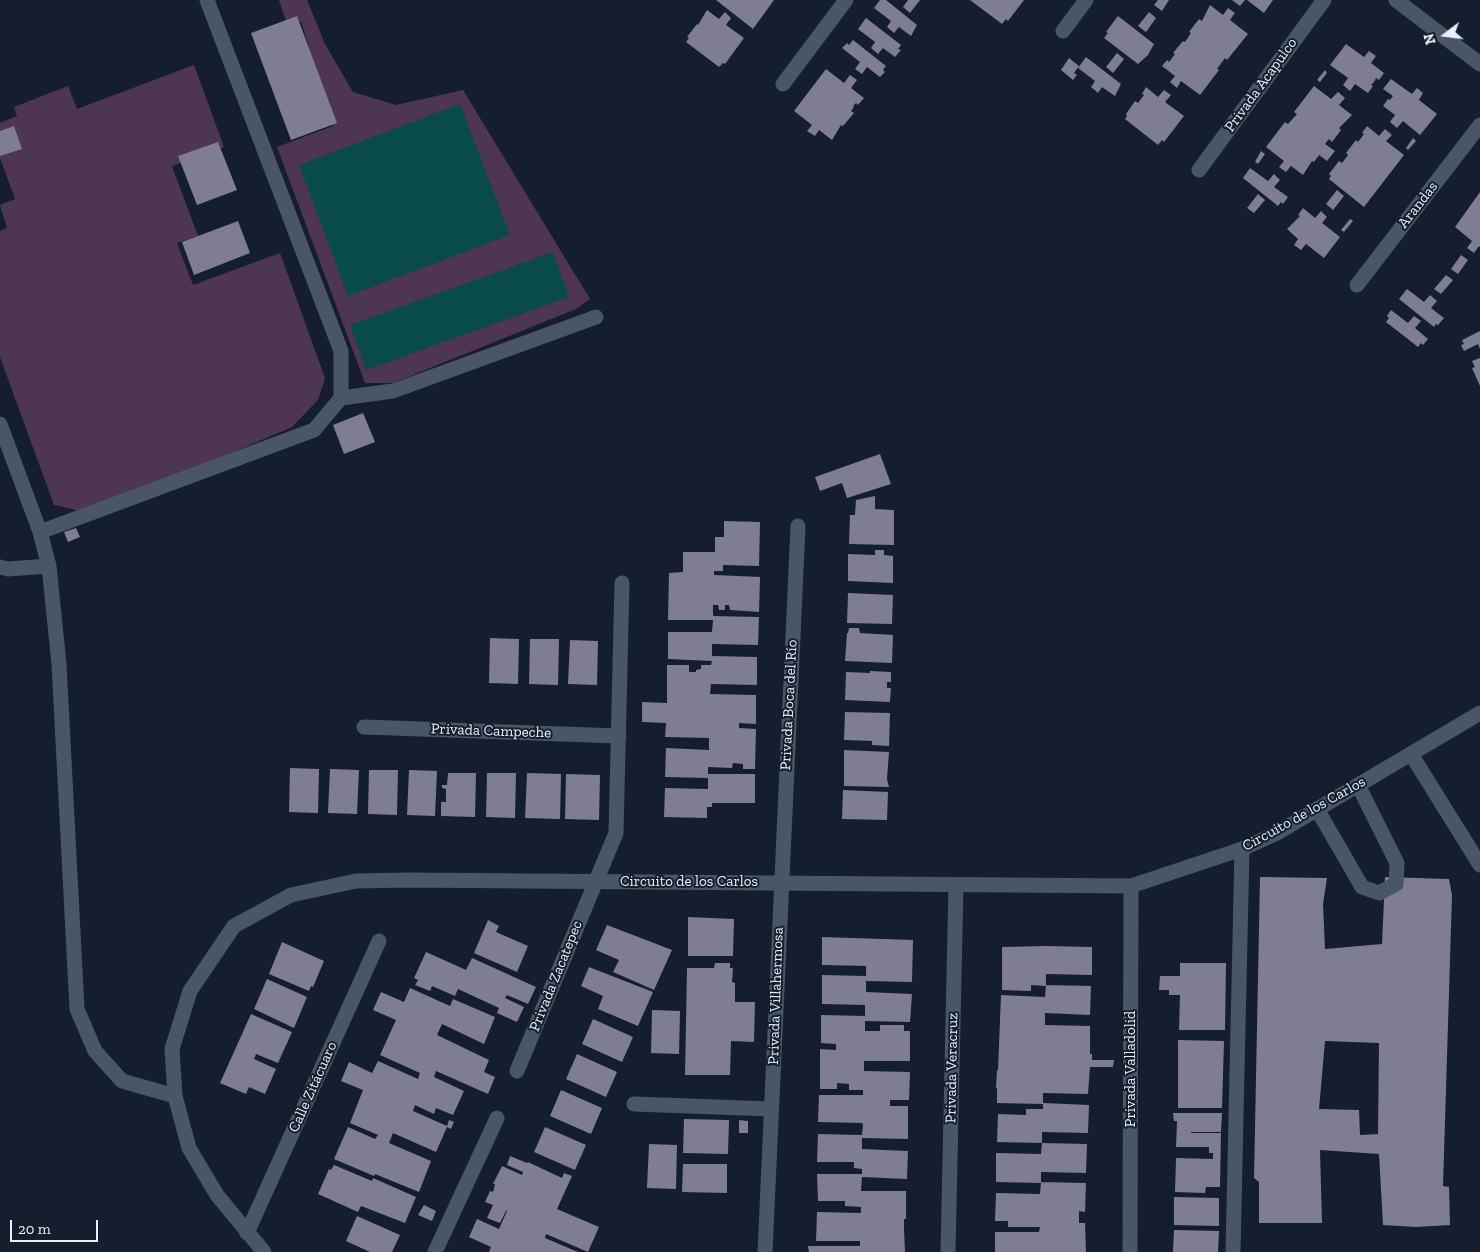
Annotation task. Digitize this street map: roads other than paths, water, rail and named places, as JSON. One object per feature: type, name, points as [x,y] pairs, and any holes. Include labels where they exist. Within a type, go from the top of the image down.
[{"type":"street","points":[[40,532],[314,430],[341,398],[342,350],[207,0]]},
{"type":"street","points":[[783,84],[846,0]]},
{"type":"street","points":[[1063,31],[1086,0]]},
{"type":"street","name":"Privada Acapulco","points":[[1199,170],[1324,0]]},
{"type":"street","points":[[1396,0],[1480,64]]},
{"type":"street","name":"Arandas","points":[[1357,285],[1480,125]]},
{"type":"street","points":[[341,398],[393,391],[596,317]]},
{"type":"street","points":[[0,424],[40,532],[50,566],[59,664],[77,1009],[95,1051],[122,1081],[175,1096]]},
{"type":"street","name":"Privada Boca del Río","points":[[781,883],[798,526]]},
{"type":"street","points":[[0,567],[50,566]]},
{"type":"street","points":[[595,881],[616,832],[622,583]]},
{"type":"street","name":"Circuito de los Carlos","points":[[264,1252],[217,1195],[189,1148],[175,1096],[172,1050],[190,991],[234,926],[291,895],[356,881],[408,880],[1131,886],[1242,849],[1277,833],[1411,754],[1473,723],[1480,713]]},
{"type":"street","name":"Privada Campeche","points":[[364,727],[618,736]]},
{"type":"street","points":[[1411,754],[1480,865]]},
{"type":"street","points":[[1317,809],[1362,887],[1379,893],[1396,884],[1397,864],[1358,785]]},
{"type":"street","points":[[1233,1252],[1242,849]]},
{"type":"street","name":"Privada Zacatepec","points":[[518,1071],[595,881]]},
{"type":"street","name":"Privada Villahermosa","points":[[765,1252],[781,883]]},
{"type":"street","name":"Privada Veracruz","points":[[948,1252],[956,884]]},
{"type":"street","name":"Privada Valladolid","points":[[1130,1252],[1131,886]]},
{"type":"street","name":"Calle Zitácuaro","points":[[247,1233],[379,941]]},
{"type":"street","points":[[634,1104],[771,1109]]},
{"type":"street","points":[[435,1252],[497,1118]]}]
